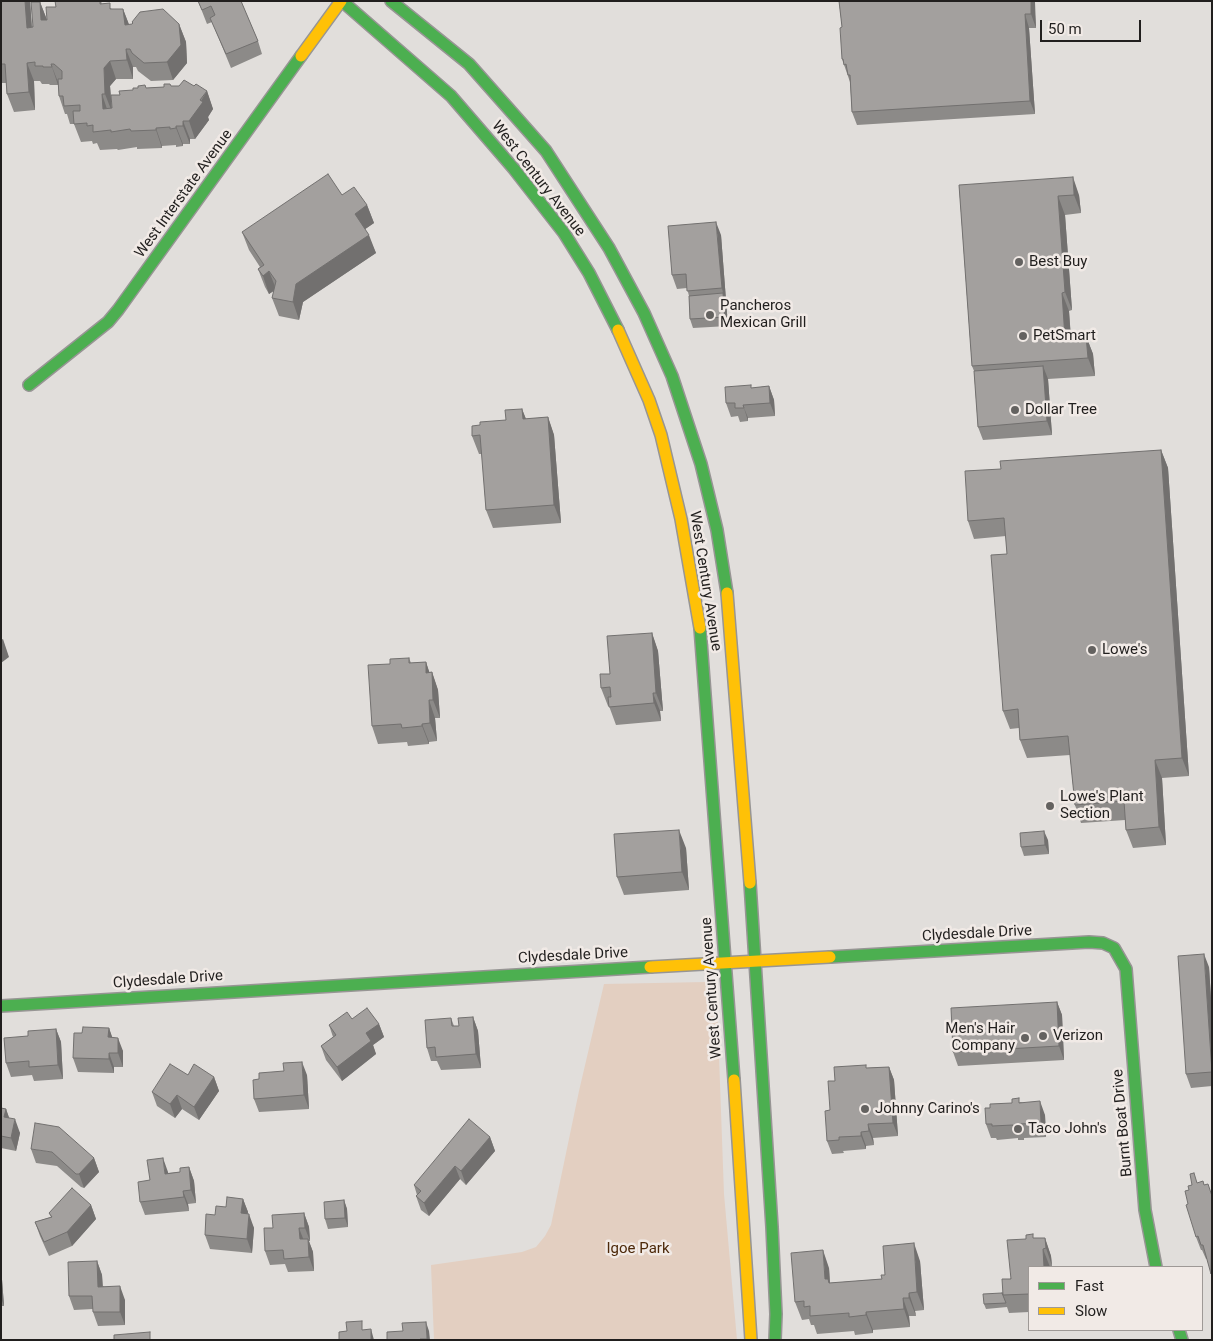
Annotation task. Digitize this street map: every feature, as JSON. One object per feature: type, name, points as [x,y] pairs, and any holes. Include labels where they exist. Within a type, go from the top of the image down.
[{"type":"main road","name":"West Interstate Avenue","points":[[29,385],[108,322],[118,310],[342,1]]},
{"type":"main road","name":"West Century Avenue","points":[[342,1],[451,96],[514,170],[564,233],[609,310],[634,362],[661,435],[681,518],[700,622],[726,963],[751,1340]]},
{"type":"main road","name":"West Century Avenue","points":[[391,1],[469,64],[546,151],[624,274],[672,376],[693,436],[717,530],[729,604],[756,962],[776,1314],[775,1340]]},
{"type":"main road","name":"Clydesdale Drive","points":[[1,1006],[1096,942],[1108,945],[1118,952],[1124,963],[1127,975]]},
{"type":"main road","name":"Burnt Boat Drive","points":[[1127,975],[1132,1060],[1145,1210],[1156,1266]]},
{"type":"main road","points":[[776,1314],[788,1340]]},
{"type":"green space","name":"Igoe Park","points":[[706,982],[717,1001],[724,1194],[737,1340],[434,1340],[431,1265],[522,1252],[536,1247],[551,1225],[604,984]]},
{"type":"building","points":[[1,1],[25,1],[27,28],[33,27],[31,2],[40,2],[41,20],[47,20],[46,7],[56,7],[55,1],[100,1],[100,4],[110,3],[110,9],[123,9],[125,25],[132,24],[140,12],[163,9],[179,24],[181,45],[167,62],[144,63],[130,49],[126,49],[127,60],[110,61],[104,68],[105,94],[102,94],[103,109],[112,108],[111,95],[120,95],[119,91],[133,90],[133,88],[145,85],[146,88],[164,87],[164,84],[179,86],[184,80],[194,86],[196,84],[207,91],[200,100],[203,102],[189,121],[183,121],[183,126],[176,126],[176,128],[93,132],[93,125],[87,126],[87,123],[74,124],[73,111],[80,111],[80,105],[64,106],[63,96],[59,96],[58,79],[62,79],[62,71],[54,64],[51,64],[52,67],[43,67],[35,66],[35,62],[27,63],[29,92],[7,94],[5,64],[1,64]]},
{"type":"building","points":[[198,1],[241,1],[258,41],[226,54],[210,18],[215,15],[211,6],[202,10]]},
{"type":"building","points":[[839,1],[1031,1],[1031,14],[1025,14],[1030,101],[852,112],[850,75],[848,75],[846,64],[844,65],[842,59],[840,28],[842,27]]},
{"type":"building","points":[[328,174],[342,195],[354,187],[367,205],[355,214],[369,235],[296,284],[293,302],[272,298],[276,281],[269,271],[263,276],[258,269],[264,265],[242,232]]},
{"type":"building","points":[[1073,177],[1074,195],[1058,196],[1065,292],[1062,293],[1065,338],[1086,336],[1088,358],[972,366],[959,185]]},
{"type":"building","points":[[716,222],[722,288],[687,291],[686,274],[672,275],[668,226]]},
{"type":"building","points":[[723,293],[725,317],[690,319],[689,296]]},
{"type":"building","name":"Dollar Tree","points":[[1043,366],[1047,421],[978,427],[974,371]]},
{"type":"building","points":[[751,385],[751,388],[769,386],[770,403],[743,405],[744,408],[735,408],[735,403],[726,403],[725,387]]},
{"type":"building","points":[[522,409],[523,419],[548,417],[554,505],[486,510],[480,435],[472,436],[472,426],[480,425],[480,422],[506,420],[505,410]]},
{"type":"building","name":"Lowe's","points":[[1161,450],[1182,758],[1155,760],[1159,827],[1126,830],[1124,801],[1075,805],[1068,736],[1020,740],[1018,709],[1003,711],[991,555],[1007,554],[1004,518],[968,521],[965,471],[1001,469],[1000,461]]},
{"type":"building","points":[[652,633],[656,693],[653,693],[654,703],[609,707],[610,687],[601,688],[600,674],[610,674],[607,636]]},
{"type":"building","points":[[409,658],[409,663],[426,662],[426,673],[432,672],[433,700],[429,700],[430,723],[422,724],[422,726],[402,728],[401,724],[372,726],[368,665],[390,664],[390,659]]},
{"type":"building","points":[[679,830],[682,872],[617,877],[614,834]]},
{"type":"building","points":[[1044,831],[1045,845],[1021,847],[1020,833]]},
{"type":"building","points":[[1204,954],[1212,1072],[1186,1074],[1178,956]]},
{"type":"building","points":[[1057,1002],[1059,1046],[953,1052],[951,1008]]},
{"type":"building","points":[[367,1008],[379,1024],[366,1033],[371,1041],[337,1067],[321,1046],[336,1035],[329,1025],[347,1012],[352,1019]]},
{"type":"building","points":[[473,1017],[476,1054],[436,1057],[435,1047],[427,1048],[425,1020],[451,1018],[452,1026],[459,1026],[458,1018]]},
{"type":"building","points":[[83,1027],[109,1028],[108,1037],[118,1038],[118,1053],[109,1053],[109,1059],[73,1058],[74,1033],[82,1033]]},
{"type":"building","points":[[56,1029],[58,1065],[29,1067],[29,1061],[6,1063],[4,1038],[28,1036],[28,1031]]},
{"type":"building","points":[[302,1062],[304,1095],[254,1099],[253,1080],[259,1079],[259,1073],[284,1071],[283,1063]]},
{"type":"building","points":[[170,1064],[188,1075],[194,1064],[214,1077],[194,1107],[177,1095],[170,1104],[152,1092]]},
{"type":"building","name":"Johnny Carino's","points":[[866,1065],[866,1068],[889,1067],[893,1123],[868,1124],[869,1131],[861,1132],[861,1136],[839,1137],[839,1140],[827,1141],[825,1111],[830,1110],[828,1081],[835,1081],[834,1067]]},
{"type":"building","points":[[1019,1098],[1019,1103],[1040,1101],[1041,1123],[1019,1124],[1019,1126],[992,1126],[992,1124],[986,1124],[985,1108],[990,1108],[990,1104],[1012,1103],[1012,1099]]},
{"type":"building","points":[[1,1108],[6,1109],[4,1117],[15,1119],[11,1138],[1,1136]]},
{"type":"building","points":[[469,1119],[490,1137],[461,1171],[455,1166],[424,1203],[416,1196],[421,1191],[414,1185]]},
{"type":"building","points":[[35,1123],[59,1127],[94,1158],[79,1174],[76,1174],[52,1152],[31,1149]]},
{"type":"building","points":[[163,1158],[165,1174],[180,1172],[180,1168],[189,1167],[191,1190],[183,1191],[184,1197],[140,1202],[138,1182],[150,1180],[147,1160]]},
{"type":"building","points":[[1194,1173],[1197,1183],[1203,1181],[1204,1185],[1208,1184],[1212,1196],[1211,1274],[1203,1245],[1201,1245],[1198,1236],[1196,1237],[1186,1205],[1188,1204],[1185,1191],[1189,1190],[1188,1186],[1192,1185],[1190,1174]]},
{"type":"building","points":[[72,1188],[91,1205],[67,1232],[44,1242],[35,1222],[52,1217],[49,1213]]},
{"type":"building","points":[[227,1197],[243,1199],[241,1213],[249,1214],[247,1239],[205,1235],[206,1214],[215,1215],[216,1206],[226,1207]]},
{"type":"building","points":[[344,1200],[345,1218],[325,1219],[324,1202]]},
{"type":"building","points":[[304,1213],[305,1228],[299,1228],[300,1239],[308,1239],[309,1257],[284,1259],[283,1250],[265,1251],[264,1228],[273,1228],[272,1215]]},
{"type":"building","points":[[1033,1234],[1033,1238],[1045,1238],[1046,1248],[1043,1249],[1044,1266],[1028,1266],[1028,1294],[1003,1295],[1002,1279],[1011,1279],[1007,1240],[1026,1239],[1026,1235]]},
{"type":"building","points":[[914,1243],[917,1292],[909,1293],[909,1298],[903,1298],[904,1309],[866,1312],[866,1315],[849,1317],[849,1313],[810,1316],[810,1306],[804,1307],[804,1301],[795,1302],[791,1253],[823,1250],[825,1279],[828,1279],[829,1283],[882,1279],[881,1275],[885,1275],[883,1246]]},
{"type":"building","points":[[97,1261],[98,1287],[120,1286],[120,1312],[93,1312],[92,1296],[69,1296],[68,1262]]},
{"type":"building","points":[[1002,1293],[1006,1303],[984,1304],[983,1294]]},
{"type":"building","points":[[362,1321],[362,1330],[371,1329],[371,1340],[339,1340],[339,1332],[347,1331],[346,1322]]},
{"type":"building","points":[[426,1322],[427,1339],[387,1340],[387,1332],[403,1331],[402,1323]]},
{"type":"building","points":[[150,1332],[150,1340],[114,1340],[114,1335]]},
{"type":"traffic: fast","points":[[342,1],[451,96],[514,169],[564,233],[589,273],[618,330]]},
{"type":"traffic: fast","points":[[391,1],[469,64],[546,151],[609,248],[644,313],[672,376],[701,464],[717,530],[727,593]]},
{"type":"traffic: fast","points":[[29,385],[108,322],[118,310],[301,56]]},
{"type":"traffic: fast","points":[[700,628],[734,1080]]},
{"type":"traffic: fast","points":[[750,883],[772,1227],[776,1314],[775,1340]]},
{"type":"traffic: fast","points":[[830,957],[1089,942],[1103,943],[1114,948],[1126,969],[1145,1210],[1156,1266]]},
{"type":"traffic: fast","points":[[1,1006],[650,967]]},
{"type":"traffic: fast","points":[[1179,1331],[1182,1340]]},
{"type":"traffic: slow","points":[[301,56],[341,1]]},
{"type":"traffic: slow","points":[[618,330],[649,400],[661,435],[681,519],[700,628]]},
{"type":"traffic: slow","points":[[727,593],[750,883]]},
{"type":"traffic: slow","points":[[650,967],[830,957]]},
{"type":"traffic: slow","points":[[734,1080],[751,1340]]},
{"type":"place","name":"Best Buy","points":[[1019,262]]},
{"type":"place","name":"Pancheros Mexican Grill","points":[[710,315]]},
{"type":"place","name":"PetSmart","points":[[1023,336]]},
{"type":"place","name":"Dollar Tree","points":[[1015,410]]},
{"type":"place","name":"Lowe's","points":[[1092,650]]},
{"type":"place","name":"Lowe's Plant Section","points":[[1050,806]]},
{"type":"place","name":"Verizon","points":[[1043,1036]]},
{"type":"place","name":"Men's Hair Company","points":[[1025,1038]]},
{"type":"place","name":"Johnny Carino's","points":[[865,1109]]},
{"type":"place","name":"Taco John's","points":[[1018,1129]]}]
